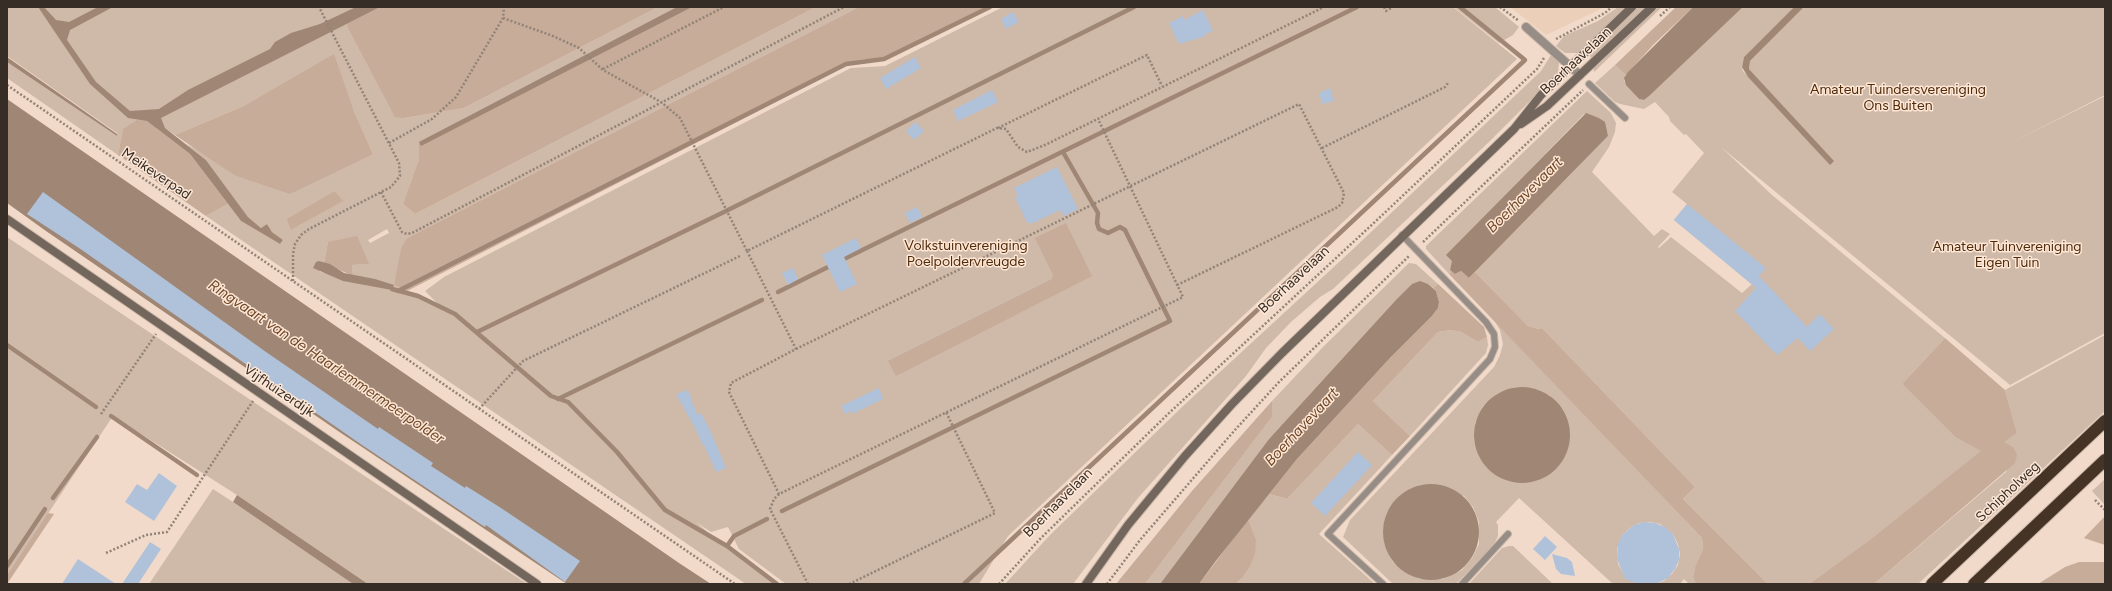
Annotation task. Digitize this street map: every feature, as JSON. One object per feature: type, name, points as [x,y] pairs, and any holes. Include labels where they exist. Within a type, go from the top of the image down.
[{"type":"highway","name":"Schipholweg","points":[[1932,584],[2105,421]]},
{"type":"highway","points":[[1974,584],[2105,460]]},
{"type":"main road","name":"Boerhaavelaan","points":[[1086,584],[1128,525],[1185,456],[1232,404],[1402,235],[1514,129],[1541,95],[1570,65],[1632,7]]},
{"type":"main road","name":"Boerhaavelaan","points":[[1514,129],[1547,106],[1652,7]]},
{"type":"main road","name":"Vijfhuizerdijk","points":[[7,219],[537,584]]},
{"type":"street","points":[[1526,27],[1580,75]]},
{"type":"lane","points":[[1589,84],[1625,118]]},
{"type":"lane","points":[[1383,584],[1328,534],[1490,359],[1495,346],[1494,334],[1486,322],[1402,235]]},
{"type":"lane","points":[[1462,584],[1508,534]]},
{"type":"path","points":[[389,143],[432,119],[456,97],[503,18],[504,7]]},
{"type":"path","points":[[603,70],[724,7]]},
{"type":"path","points":[[381,192],[402,232],[407,234],[844,7]]},
{"type":"path","points":[[997,128],[1006,129],[1018,147],[1027,152],[1098,119],[1324,7]]},
{"type":"path","points":[[1384,7],[1386,11],[1394,7]]},
{"type":"path","points":[[1500,7],[1526,27]]},
{"type":"path","name":"Boerhaavelaan","points":[[1000,584],[1041,538],[1168,414],[1371,226],[1537,69],[1559,35],[1605,13],[1612,7]]},
{"type":"path","points":[[293,282],[293,254],[295,244],[301,235],[314,226],[381,192],[396,182],[400,176],[399,163],[320,8]]},
{"type":"path","points":[[503,18],[553,36],[579,48],[603,70],[660,102],[680,118],[796,349]]},
{"type":"path","points":[[747,251],[1147,55],[1162,87]]},
{"type":"path","points":[[1322,148],[1444,87],[1448,83]]},
{"type":"path","name":"Boerhaavelaan","points":[[1107,584],[1195,475],[1279,382],[1589,84]]},
{"type":"path","name":"Meikeverpad","points":[[7,85],[207,220],[293,282],[735,584]]},
{"type":"path","points":[[779,494],[729,392],[731,383],[796,349],[1299,104],[1344,193],[1342,203],[1338,207],[1177,285]]},
{"type":"path","points":[[808,584],[770,509],[774,499],[779,494],[1183,297],[1098,119]]},
{"type":"path","points":[[479,409],[523,361],[740,256]]},
{"type":"path","points":[[101,414],[161,326]]},
{"type":"path","points":[[106,553],[146,535],[167,532],[258,393]]},
{"type":"path","points":[[849,584],[996,513],[946,412]]},
{"type":"path","points":[[2095,500],[2105,510]]},
{"type":"shaded area","points":[[380,7],[658,7],[464,108],[404,118],[395,117],[346,24]]},
{"type":"shaded area","points":[[682,7],[816,7],[415,214],[403,204],[419,159],[419,142]]},
{"type":"shaded area","points":[[859,7],[988,7],[887,58],[858,60],[407,291],[394,285],[401,249],[407,238]]},
{"type":"shaded area","points":[[1510,7],[1605,7],[1546,35]]},
{"type":"shaded area","points":[[1676,7],[1693,7],[1653,45],[1626,75],[1615,65]]},
{"type":"shaded area","points":[[334,54],[353,109],[373,154],[290,194],[234,175],[175,135],[246,105]]},
{"type":"shaded area","points":[[137,120],[147,121],[190,154],[228,204],[206,216],[118,155],[123,129]]},
{"type":"shaded area","points":[[335,191],[343,201],[291,230],[287,219]]},
{"type":"shaded area","points":[[1066,223],[1092,276],[896,376],[888,361],[1052,279],[1053,275],[1035,238]]},
{"type":"shaded area","points":[[357,236],[369,264],[352,265],[353,276],[324,263],[328,242]]},
{"type":"shaded area","points":[[1452,271],[1455,274],[1461,271],[1469,278],[1475,272],[1528,326],[1538,329],[1542,328],[1695,487],[1683,499],[1768,584],[1696,584],[1693,577],[1695,567],[1703,549],[1702,538],[1449,274]]},
{"type":"shaded area","points":[[1438,284],[1484,327],[1487,337],[1478,342],[1461,332],[1451,330],[1438,332],[1373,401],[1410,436],[1392,455],[1358,424],[1287,499],[1269,494],[1297,459],[1390,358],[1432,316],[1438,308],[1439,302],[1436,291],[1433,288]]},
{"type":"shaded area","points":[[1945,338],[2005,390],[2017,433],[2005,442],[2013,447],[2017,455],[2015,463],[1874,584],[1809,584],[1872,538],[1981,451],[1955,437],[1902,384]]},
{"type":"shaded area","points":[[1272,401],[1272,417],[1145,584],[1116,584],[1192,491]]},
{"type":"shaded area","points":[[48,513],[54,514],[7,584],[7,575]]},
{"type":"shaded area","points":[[2105,516],[2105,545],[2084,538]]},
{"type":"shaded area","points":[[1248,519],[1256,539],[1255,553],[1250,566],[1241,579],[1236,584],[1199,584]]},
{"type":"shaded area","points":[[2079,562],[2105,562],[2105,584],[2038,584],[2065,567]]},
{"type":"green space","name":"Volkstuinvereniging Poelpoldervreugde","points":[[7,7],[38,7],[58,35],[113,7],[380,7],[346,24],[404,118],[464,108],[658,7],[682,7],[465,118],[419,159],[403,204],[415,214],[816,7],[859,7],[407,238],[394,285],[440,306],[425,291],[444,277],[851,68],[885,66],[1003,7],[1453,7],[1517,59],[1008,536],[979,584],[786,584],[739,549],[728,527],[711,532],[696,522],[718,541],[780,584],[746,584],[206,216],[228,204],[241,221],[280,244],[283,240],[272,232],[267,224],[261,228],[248,217],[206,160],[186,144],[202,152],[234,175],[373,154],[353,109],[246,105],[175,135],[165,128],[123,130],[118,155],[7,78],[7,62],[117,136],[117,133],[7,56]],"holes":[[[335,191],[342,201],[291,230]],[[387,229],[389,233],[370,243],[368,240]],[[328,242],[368,264],[352,265],[353,276],[375,279],[320,272],[319,261],[324,263]]]},
{"type":"green space","points":[[43,7],[102,7],[57,30]]},
{"type":"green space","points":[[1454,7],[1495,7],[1519,27],[1513,35],[1499,43]]},
{"type":"green space","points":[[1618,7],[1627,7],[1579,53],[1565,53],[1556,46],[1564,36],[1598,21]]},
{"type":"green space","points":[[1637,7],[1647,7],[1591,58],[1589,53]]},
{"type":"green space","points":[[1657,7],[1662,7],[1594,72],[1593,67]]},
{"type":"green space","points":[[1743,7],[1794,7],[1744,57],[1742,67],[1743,71],[1830,164],[1833,161],[1749,69],[1750,61],[1804,7],[2105,7],[2105,95],[2009,144],[2105,96],[2105,333],[2010,385],[1721,147],[1772,195],[1945,338],[1902,384],[1955,437],[1982,451],[1872,538],[1809,584],[1768,584],[1683,499],[1695,487],[1542,328],[1538,329],[1528,326],[1475,272],[1608,136],[1603,121],[1599,118],[1584,114],[1447,255],[1453,261],[1450,270],[1452,271],[1449,274],[1426,249],[1426,246],[1587,91],[1611,113],[1616,123],[1615,132],[1609,147],[1592,172],[1654,236],[1662,229],[1670,234],[1658,247],[1659,248],[1671,237],[1742,293],[1752,284],[1674,220],[1687,204],[1672,192],[1704,153],[1686,134],[1684,135],[1670,121],[1669,117],[1655,102],[1644,109],[1620,104],[1615,102],[1595,83],[1615,65],[1626,75],[1624,81],[1633,92],[1639,99],[1644,100]]},
{"type":"green space","points":[[1551,55],[1559,61],[1558,73],[1490,141],[1333,289],[1320,297],[1291,322],[1266,348],[1246,376],[1138,498],[1073,584],[1005,584],[1050,535],[1182,407],[1350,252],[1541,71]]},
{"type":"green space","points":[[7,237],[527,584],[368,584],[237,495],[113,416],[7,575]]},
{"type":"green space","points":[[1409,263],[1416,264],[1438,284],[1433,288],[1428,284],[1394,302],[1269,439],[1160,584],[1145,584],[1272,417],[1272,401],[1324,346]]},
{"type":"green space","points":[[1494,320],[1702,538],[1703,549],[1695,567],[1693,577],[1696,584],[1689,584],[1684,579],[1680,584],[1656,584],[1664,581],[1672,574],[1678,565],[1680,554],[1678,544],[1673,534],[1660,524],[1650,522],[1639,523],[1622,535],[1617,549],[1618,564],[1623,573],[1639,584],[1613,584],[1519,498],[1496,522],[1498,525],[1498,536],[1493,546],[1456,584],[1393,584],[1343,537],[1350,520],[1494,367],[1500,355],[1503,344],[1500,330]],"holes":[[[1517,387],[1537,389],[1549,395],[1563,410],[1569,429],[1568,448],[1558,466],[1544,477],[1526,482],[1508,480],[1492,472],[1480,458],[1474,441],[1475,423],[1483,406],[1498,393]],[[1421,485],[1464,496],[1473,507],[1479,522],[1479,544],[1472,558],[1462,570],[1442,579],[1420,579],[1405,572],[1392,561],[1384,541],[1383,529],[1387,513],[1401,495]]]},
{"type":"green space","points":[[1451,330],[1461,332],[1478,342],[1487,337],[1488,345],[1486,353],[1410,436],[1373,401],[1438,332]]},
{"type":"green space","points":[[2105,335],[2105,411],[1918,584],[1874,584],[2006,472],[2013,447],[2005,442],[2017,433],[2005,390]]},
{"type":"green space","points":[[1358,424],[1392,455],[1319,534],[1375,584],[1236,584],[1241,579],[1256,539],[1248,519],[1269,494],[1287,499]]},
{"type":"green space","points":[[2105,479],[2105,505],[2092,491]]},
{"type":"green space","points":[[213,489],[233,502],[353,584],[149,584]]},
{"type":"green space","points":[[1513,546],[1553,584],[1469,584],[1502,548]]},
{"type":"water","points":[[38,7],[44,7],[56,20],[69,22],[98,7],[113,7],[70,30],[67,40],[96,82],[130,111],[159,109],[188,90],[270,49],[275,42],[291,33],[320,24],[356,7],[380,7],[161,118],[165,128],[206,160],[248,217],[261,228],[267,224],[272,232],[283,240],[280,244],[241,221],[190,154],[147,121],[128,118],[90,84]]},
{"type":"water","points":[[677,7],[692,7],[421,146],[419,142]]},
{"type":"water","points":[[1693,7],[1743,7],[1649,96],[1644,100],[1639,99],[1626,85],[1624,78],[1628,72]]},
{"type":"water","points":[[1794,7],[1804,7],[1750,61],[1749,69],[1834,161],[1830,165],[1748,77],[1742,67],[1744,57]]},
{"type":"water","points":[[7,57],[117,134],[117,136],[7,62]]},
{"type":"water","name":"Ringvaart van de Haarlemmermeerpolder","points":[[7,99],[711,584],[567,584],[338,431],[46,231],[7,203]]},
{"type":"water","name":"Boerhavevaart","points":[[1586,113],[1605,122],[1608,136],[1469,278],[1461,271],[1455,274],[1450,270],[1452,261],[1446,255]]},
{"type":"water","points":[[319,261],[330,264],[344,273],[375,279],[394,285],[392,290],[343,281],[313,268],[316,262]]},
{"type":"water","name":"Boerhavevaart","points":[[1420,281],[1428,284],[1436,291],[1439,302],[1438,308],[1432,316],[1390,358],[1297,459],[1199,584],[1160,584],[1269,439],[1394,302],[1412,284]]},
{"type":"water","points":[[1522,387],[1540,391],[1549,395],[1556,401],[1562,408],[1566,417],[1570,435],[1566,453],[1562,462],[1556,469],[1549,475],[1540,479],[1522,483],[1504,479],[1495,475],[1488,469],[1482,462],[1478,453],[1474,435],[1478,417],[1482,408],[1488,401],[1495,395],[1504,391]]},
{"type":"water","points":[[1422,484],[1440,484],[1450,487],[1458,492],[1471,505],[1476,513],[1479,523],[1479,541],[1476,551],[1465,566],[1458,572],[1450,577],[1440,580],[1422,580],[1412,577],[1404,572],[1391,559],[1386,551],[1383,541],[1383,523],[1386,513],[1391,505],[1404,492],[1412,487]]},
{"type":"water","points":[[237,495],[368,584],[353,584],[233,502]]},
{"type":"building","points":[[1203,10],[1213,31],[1205,34],[1206,36],[1179,44],[1169,23],[1183,16],[1184,20]]},
{"type":"building","points":[[1013,12],[1019,22],[1006,29],[1001,19]]},
{"type":"building","points":[[915,57],[921,68],[886,89],[880,78]]},
{"type":"building","points":[[1330,88],[1334,101],[1322,104],[1319,93]]},
{"type":"building","points":[[992,90],[998,102],[958,121],[953,110]]},
{"type":"building","points":[[915,122],[924,131],[914,140],[906,131]]},
{"type":"building","points":[[1057,167],[1078,209],[1064,216],[1060,210],[1031,224],[1030,222],[1027,223],[1015,197],[1018,196],[1014,188]]},
{"type":"building","points":[[43,192],[266,352],[378,429],[379,427],[433,463],[431,466],[465,488],[466,486],[501,508],[580,561],[565,582],[486,525],[485,527],[362,445],[79,248],[27,214]]},
{"type":"building","points":[[1687,204],[1766,268],[1759,276],[1807,327],[1820,314],[1834,329],[1810,351],[1798,338],[1777,355],[1735,311],[1756,288],[1674,220]]},
{"type":"building","points":[[917,207],[922,217],[910,223],[905,213]]},
{"type":"building","points":[[856,238],[861,248],[844,257],[857,284],[840,292],[822,255]]},
{"type":"building","points":[[793,268],[798,279],[788,285],[782,273]]},
{"type":"building","points":[[879,388],[883,399],[852,414],[851,411],[845,414],[841,406]]},
{"type":"building","points":[[688,390],[697,415],[701,413],[726,468],[716,472],[704,445],[703,446],[676,394]]},
{"type":"building","points":[[1358,452],[1372,465],[1325,516],[1311,503]]},
{"type":"building","points":[[159,473],[177,486],[154,521],[125,502],[137,484],[147,490]]},
{"type":"building","points":[[1644,522],[1655,523],[1665,527],[1673,534],[1679,549],[1679,560],[1675,569],[1668,578],[1656,584],[1639,584],[1625,579],[1617,559],[1618,544],[1622,535],[1634,525]]},
{"type":"building","points":[[1545,536],[1557,547],[1545,560],[1533,549]]},
{"type":"building","points":[[150,542],[161,549],[138,584],[122,584]]},
{"type":"building","points":[[1552,554],[1567,558],[1572,562],[1575,576],[1561,574],[1556,569]]},
{"type":"building","points":[[78,559],[116,584],[62,584]]},
{"type":"waterway","points":[[398,291],[846,64],[884,59],[990,7]]},
{"type":"waterway","points":[[477,332],[724,212],[1134,7]]},
{"type":"waterway","points":[[840,261],[1357,7]]},
{"type":"waterway","points":[[964,584],[1525,60],[1460,7]]},
{"type":"waterway","points":[[782,511],[1170,321],[1125,230],[1120,227],[1108,233],[1099,229],[1097,223],[1098,213],[1063,152]]},
{"type":"waterway","points":[[778,292],[834,264]]},
{"type":"waterway","points":[[392,289],[418,296],[455,314],[551,396],[568,402],[617,452],[665,510],[727,546],[777,584]]},
{"type":"waterway","points":[[558,399],[762,300]]},
{"type":"waterway","points":[[7,345],[96,407]]},
{"type":"waterway","points":[[111,416],[197,475]]},
{"type":"waterway","points":[[53,498],[97,437]]},
{"type":"waterway","points":[[7,566],[45,509]]},
{"type":"waterway","points":[[727,546],[734,536],[767,519]]},
{"type":"park label","name":"Amateur Tuindersvereniging Ons Buiten","points":[[1898,98]]},
{"type":"park label","name":"Amateur Tuinvereniging Eigen Tuin","points":[[2007,256]]}]
